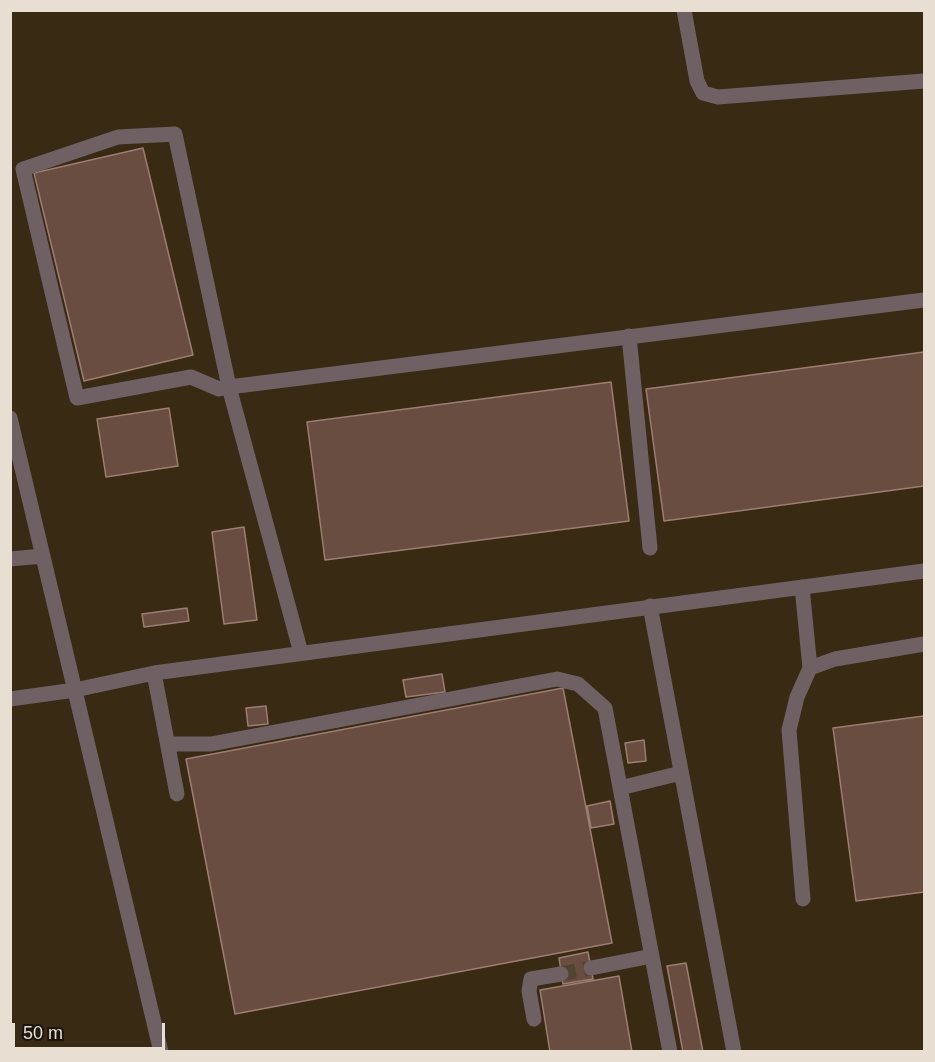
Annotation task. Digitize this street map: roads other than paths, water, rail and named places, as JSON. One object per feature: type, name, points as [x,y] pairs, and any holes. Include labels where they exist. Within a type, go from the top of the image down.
[{"type":"street","points":[[684,10],[697,81],[703,93],[718,97],[924,81]]},
{"type":"street","points":[[301,653],[229,387],[175,134],[118,137],[23,169],[77,398],[191,377],[219,389],[229,387],[629,336],[924,300]]},
{"type":"street","points":[[629,336],[650,548]]},
{"type":"street","points":[[10,418],[161,1052]]},
{"type":"street","points":[[10,559],[43,556]]},
{"type":"street","points":[[10,699],[75,690],[154,673],[650,606],[924,572]]},
{"type":"street","points":[[802,587],[810,668],[797,697],[789,730],[803,899]]},
{"type":"street","points":[[650,606],[734,1052]]},
{"type":"street","points":[[810,668],[835,659],[924,644]]},
{"type":"street","points":[[154,673],[177,794]]},
{"type":"street","points":[[168,744],[211,744],[557,679],[578,684],[605,708],[670,1052]]},
{"type":"street","points":[[620,788],[681,773]]},
{"type":"street","points":[[591,968],[652,956]]},
{"type":"street","points":[[534,1018],[529,992],[531,979],[561,974]]},
{"type":"tunnel","points":[[561,974],[591,968]]}]
